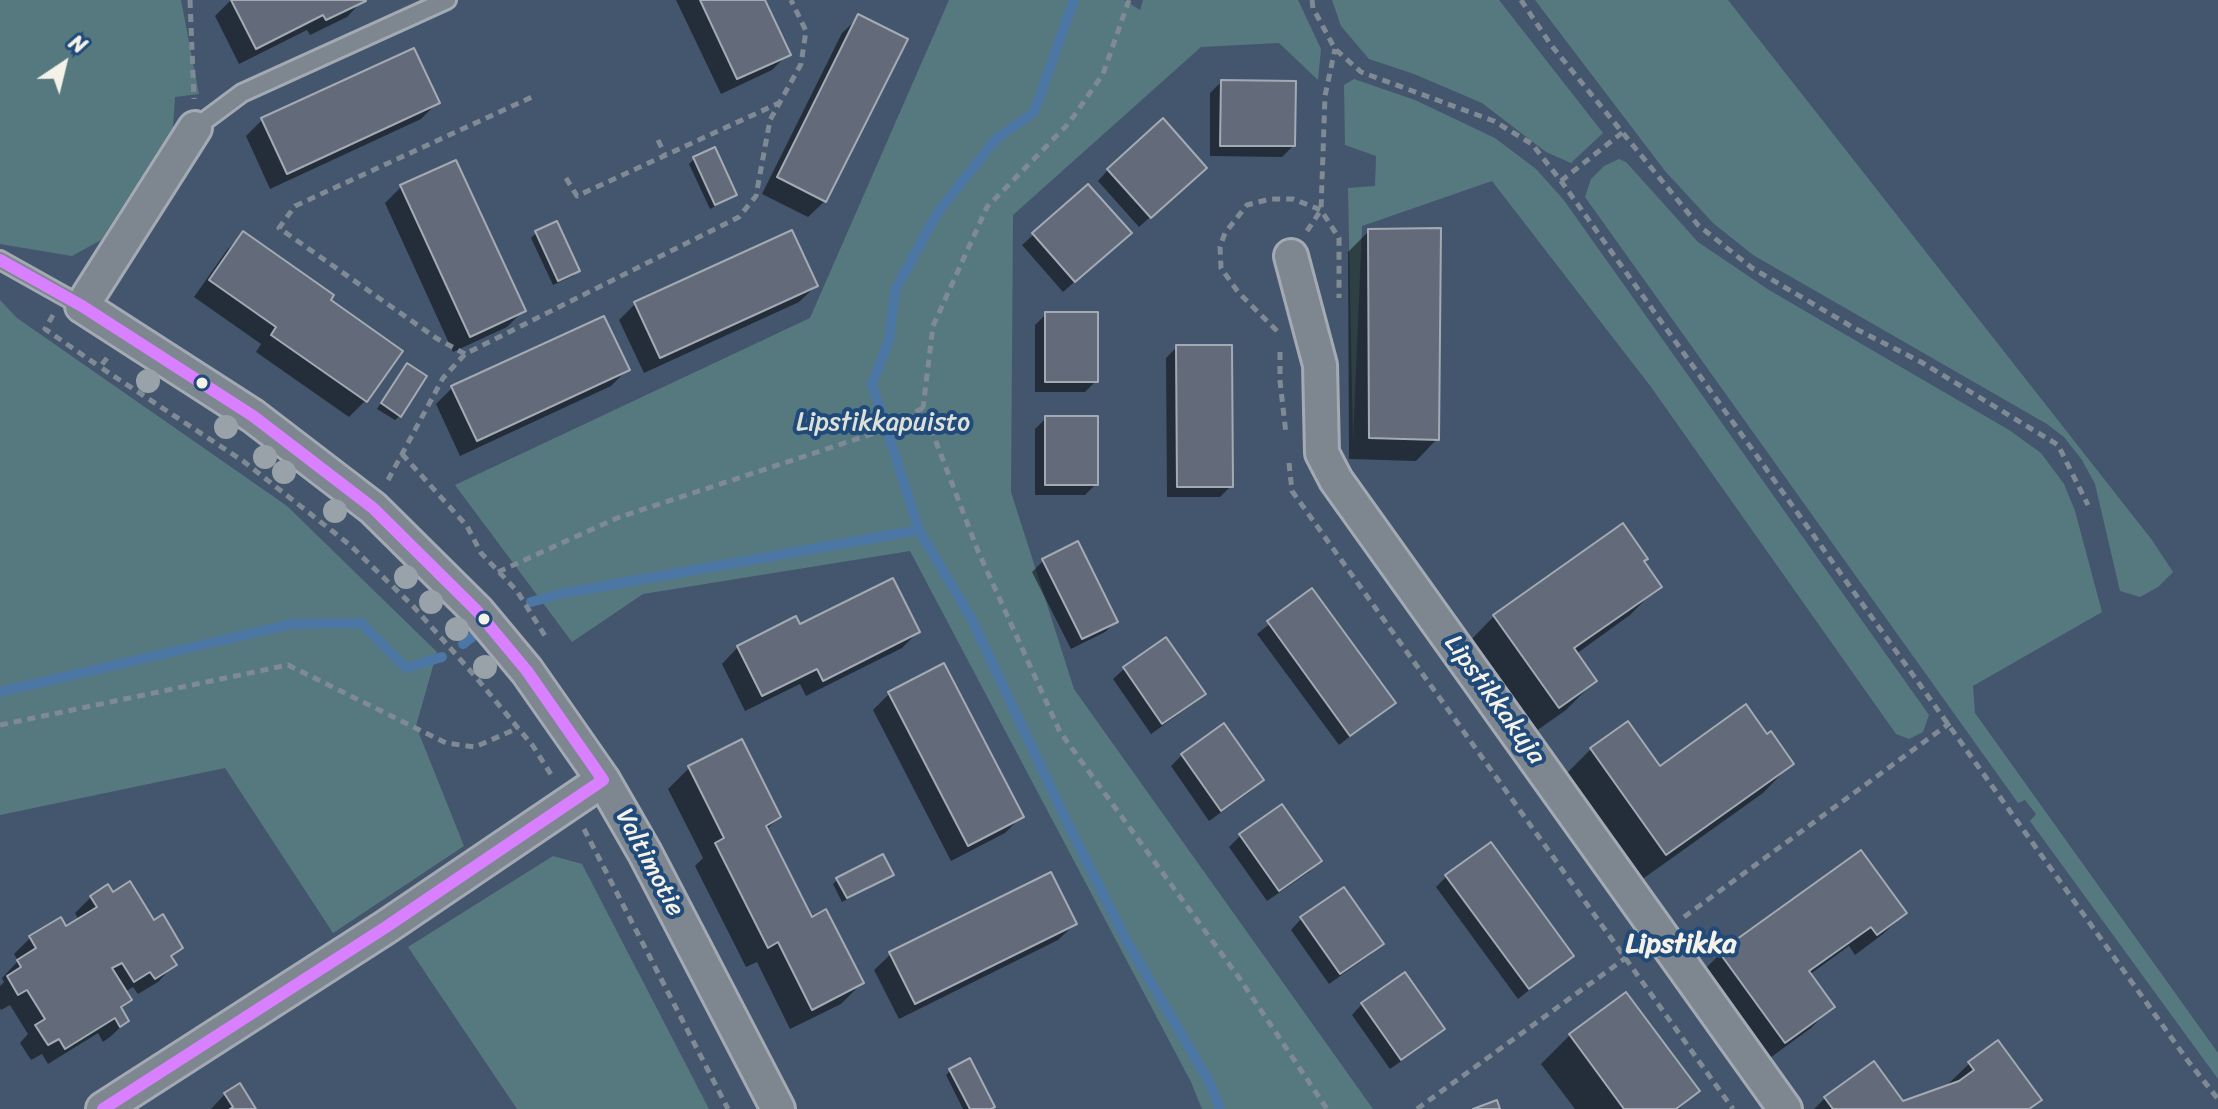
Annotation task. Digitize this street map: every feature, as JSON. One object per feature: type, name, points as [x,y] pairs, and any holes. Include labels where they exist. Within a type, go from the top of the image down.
[{"type":"street","points":[[82,306],[195,128]]},
{"type":"street","name":"Lipstikkakuja","points":[[1291,256],[1320,365],[1322,453],[1336,480],[1785,1109]]},
{"type":"street","name":"Valtimotie","points":[[82,306],[253,416],[373,508],[477,611],[527,671],[603,780],[645,853],[778,1109]]},
{"type":"street","points":[[103,1109],[386,927],[603,780]]},
{"type":"lane","points":[[195,128],[242,93],[447,0]]},
{"type":"lane","points":[[0,260],[82,306]]},
{"type":"path","points":[[190,0],[195,128]]},
{"type":"path","points":[[373,508],[443,378],[465,354],[739,217],[756,196],[770,120],[801,64],[806,31],[791,0]]},
{"type":"path","points":[[1129,0],[1103,74],[1069,123],[987,207],[933,326],[923,408],[978,551],[1060,732],[1240,979],[1327,1109]]},
{"type":"path","points":[[1312,0],[1313,8],[1335,49],[1361,72],[1494,121],[1532,144],[2218,1099]]},
{"type":"path","points":[[1521,0],[1551,45],[1698,225],[1752,268],[1854,328],[1921,362],[2058,445],[2088,505]]},
{"type":"path","points":[[1291,256],[1321,210],[1325,96],[1335,49]]},
{"type":"path","points":[[465,354],[436,338],[279,228],[295,206],[532,97]]},
{"type":"path","points":[[566,178],[577,196],[780,102]]},
{"type":"path","points":[[1561,181],[1623,132]]},
{"type":"path","points":[[658,140],[665,155]]},
{"type":"path","points":[[124,332],[100,367],[243,461],[350,545],[413,606],[533,746],[592,844],[728,1109]]},
{"type":"path","points":[[498,572],[617,518],[872,434],[923,408]]},
{"type":"path","points":[[402,454],[467,526],[481,553]]},
{"type":"path","points":[[0,725],[288,665],[446,743],[475,747],[518,728]]},
{"type":"path","points":[[1900,759],[1950,723]]},
{"type":"green space","points":[[0,0],[181,0],[199,94],[175,97],[173,127],[101,240],[72,256],[0,244]]},
{"type":"green space","name":"Lipstikkapuisto","points":[[949,0],[1124,0],[1140,10],[1143,0],[1298,0],[1321,49],[1318,80],[1279,43],[1201,47],[1013,215],[1011,492],[1074,689],[1373,1109],[1202,1109],[1191,1082],[910,551],[643,594],[572,642],[455,485],[810,318]]},
{"type":"green space","points":[[1332,0],[1499,0],[1603,133],[1571,163],[1546,152],[1482,103],[1369,59],[1341,26]]},
{"type":"green space","points":[[1535,0],[1728,0],[2152,540],[2173,572],[2158,587],[2140,597],[2120,591],[2095,484],[2064,437],[2047,424],[1753,255],[1713,223],[1665,171]]},
{"type":"green space","points":[[1354,79],[1415,100],[1495,138],[1536,169],[1563,199],[1929,715],[1923,732],[1909,739],[1896,734],[1651,387],[1492,181],[1362,226],[1353,442],[1348,188],[1375,186],[1376,156],[1345,145],[1344,85]]},
{"type":"green space","points":[[1619,159],[1626,162],[1698,242],[1769,290],[2009,430],[2041,453],[2064,484],[2075,511],[2102,612],[1973,686],[1975,713],[2218,1053],[2218,1079],[2030,821],[2036,814],[2025,800],[2018,803],[1585,197],[1591,179],[1604,166]]},
{"type":"green space","points":[[0,300],[17,318],[287,506],[437,652],[416,726],[464,846],[333,933],[225,768],[0,815]]},
{"type":"green space","points":[[553,856],[582,864],[709,1109],[517,1109],[408,947]]},
{"type":"building","points":[[231,0],[366,1],[326,20],[323,15],[256,49]]},
{"type":"building","points":[[700,0],[765,0],[791,55],[737,79]]},
{"type":"building","points":[[858,14],[908,39],[826,202],[777,177]]},
{"type":"building","points":[[414,48],[440,103],[287,174],[261,118]]},
{"type":"building","points":[[1221,80],[1296,81],[1295,146],[1220,146]]},
{"type":"building","points":[[1163,118],[1207,168],[1151,218],[1107,169]]},
{"type":"building","points":[[715,147],[737,195],[715,205],[693,157]]},
{"type":"building","points":[[456,160],[526,311],[470,337],[400,185]]},
{"type":"building","points":[[1088,184],[1132,233],[1075,282],[1032,233]]},
{"type":"building","points":[[557,221],[580,271],[558,281],[535,231]]},
{"type":"building","points":[[1441,228],[1439,440],[1369,438],[1368,229]]},
{"type":"building","points":[[792,230],[818,286],[660,358],[634,302]]},
{"type":"building","points":[[243,231],[334,295],[331,300],[403,351],[367,402],[271,335],[276,327],[209,280]]},
{"type":"building","points":[[1045,312],[1098,312],[1098,382],[1045,382]]},
{"type":"building","points":[[604,316],[630,370],[477,441],[451,386]]},
{"type":"building","points":[[1176,345],[1232,345],[1233,487],[1177,487]]},
{"type":"building","points":[[407,363],[427,376],[401,417],[381,403]]},
{"type":"building","points":[[1045,416],[1098,416],[1098,485],[1045,485]]},
{"type":"building","points":[[1623,523],[1648,559],[1644,561],[1662,587],[1574,648],[1597,681],[1559,708],[1493,615]]},
{"type":"building","points":[[1078,541],[1118,622],[1082,639],[1042,559]]},
{"type":"building","points":[[893,578],[920,632],[823,681],[817,669],[762,696],[737,646],[796,616],[800,624]]},
{"type":"building","points":[[1312,588],[1396,703],[1350,736],[1267,621]]},
{"type":"building","points":[[1166,637],[1206,694],[1162,724],[1123,667]]},
{"type":"building","points":[[944,663],[1024,817],[968,846],[888,692]]},
{"type":"building","points":[[1746,704],[1767,734],[1771,731],[1794,764],[1666,855],[1590,748],[1628,721],[1660,766]]},
{"type":"building","points":[[1224,723],[1264,780],[1221,811],[1181,754]]},
{"type":"building","points":[[742,739],[781,817],[766,826],[812,917],[826,909],[864,983],[812,1010],[778,942],[768,948],[715,843],[724,838],[688,766]]},
{"type":"building","points":[[1282,804],[1322,861],[1279,891],[1239,834]]},
{"type":"building","points":[[1491,842],[1574,956],[1529,989],[1445,875]]},
{"type":"building","points":[[1861,850],[1907,913],[1877,935],[1871,927],[1809,971],[1835,1007],[1785,1043],[1719,952]]},
{"type":"building","points":[[883,854],[894,875],[847,898],[836,878]]},
{"type":"building","points":[[1051,872],[1077,924],[915,1004],[889,952]]},
{"type":"building","points":[[130,881],[154,920],[163,914],[183,948],[171,956],[177,965],[155,979],[150,972],[134,982],[122,963],[112,968],[132,1000],[121,1007],[129,1021],[120,1027],[115,1018],[65,1049],[59,1039],[48,1045],[35,1025],[45,1019],[27,990],[18,995],[7,976],[21,967],[17,960],[36,948],[29,936],[61,917],[66,926],[97,907],[90,896],[108,884],[113,892]]},
{"type":"building","points":[[1344,887],[1384,944],[1340,974],[1300,917]]},
{"type":"building","points":[[1405,972],[1445,1029],[1401,1060],[1361,1003]]},
{"type":"building","points":[[1626,992],[1700,1091],[1676,1109],[1624,1109],[1569,1034]]},
{"type":"building","points":[[1998,1040],[2042,1100],[2029,1109],[1833,1109],[1824,1097],[1874,1061],[1903,1101],[1959,1081],[1974,1070],[1968,1062]]},
{"type":"building","points":[[970,1058],[995,1107],[991,1109],[970,1109],[949,1069]]},
{"type":"building","points":[[240,1083],[256,1109],[230,1109],[233,1107],[224,1093]]},
{"type":"building","points":[[1497,1100],[1500,1109],[1473,1109]]},
{"type":"waterway","points":[[919,530],[872,384],[889,340],[895,290],[938,212],[995,140],[1034,112],[1074,0]]},
{"type":"waterway","points":[[531,602],[565,593],[919,530],[971,618],[1126,940],[1209,1081],[1220,1109]]},
{"type":"waterway","points":[[0,692],[292,624],[361,623],[406,668],[442,657]]},
{"type":"waterway","points":[[463,644],[477,633]]},
{"type":"transit line","points":[[0,260],[82,306],[253,416],[373,508],[477,611],[527,671],[603,780]]},
{"type":"transit line","points":[[103,1109],[386,927],[603,780]]},
{"type":"district","name":"Lipstikka","points":[[1681,945]]}]
